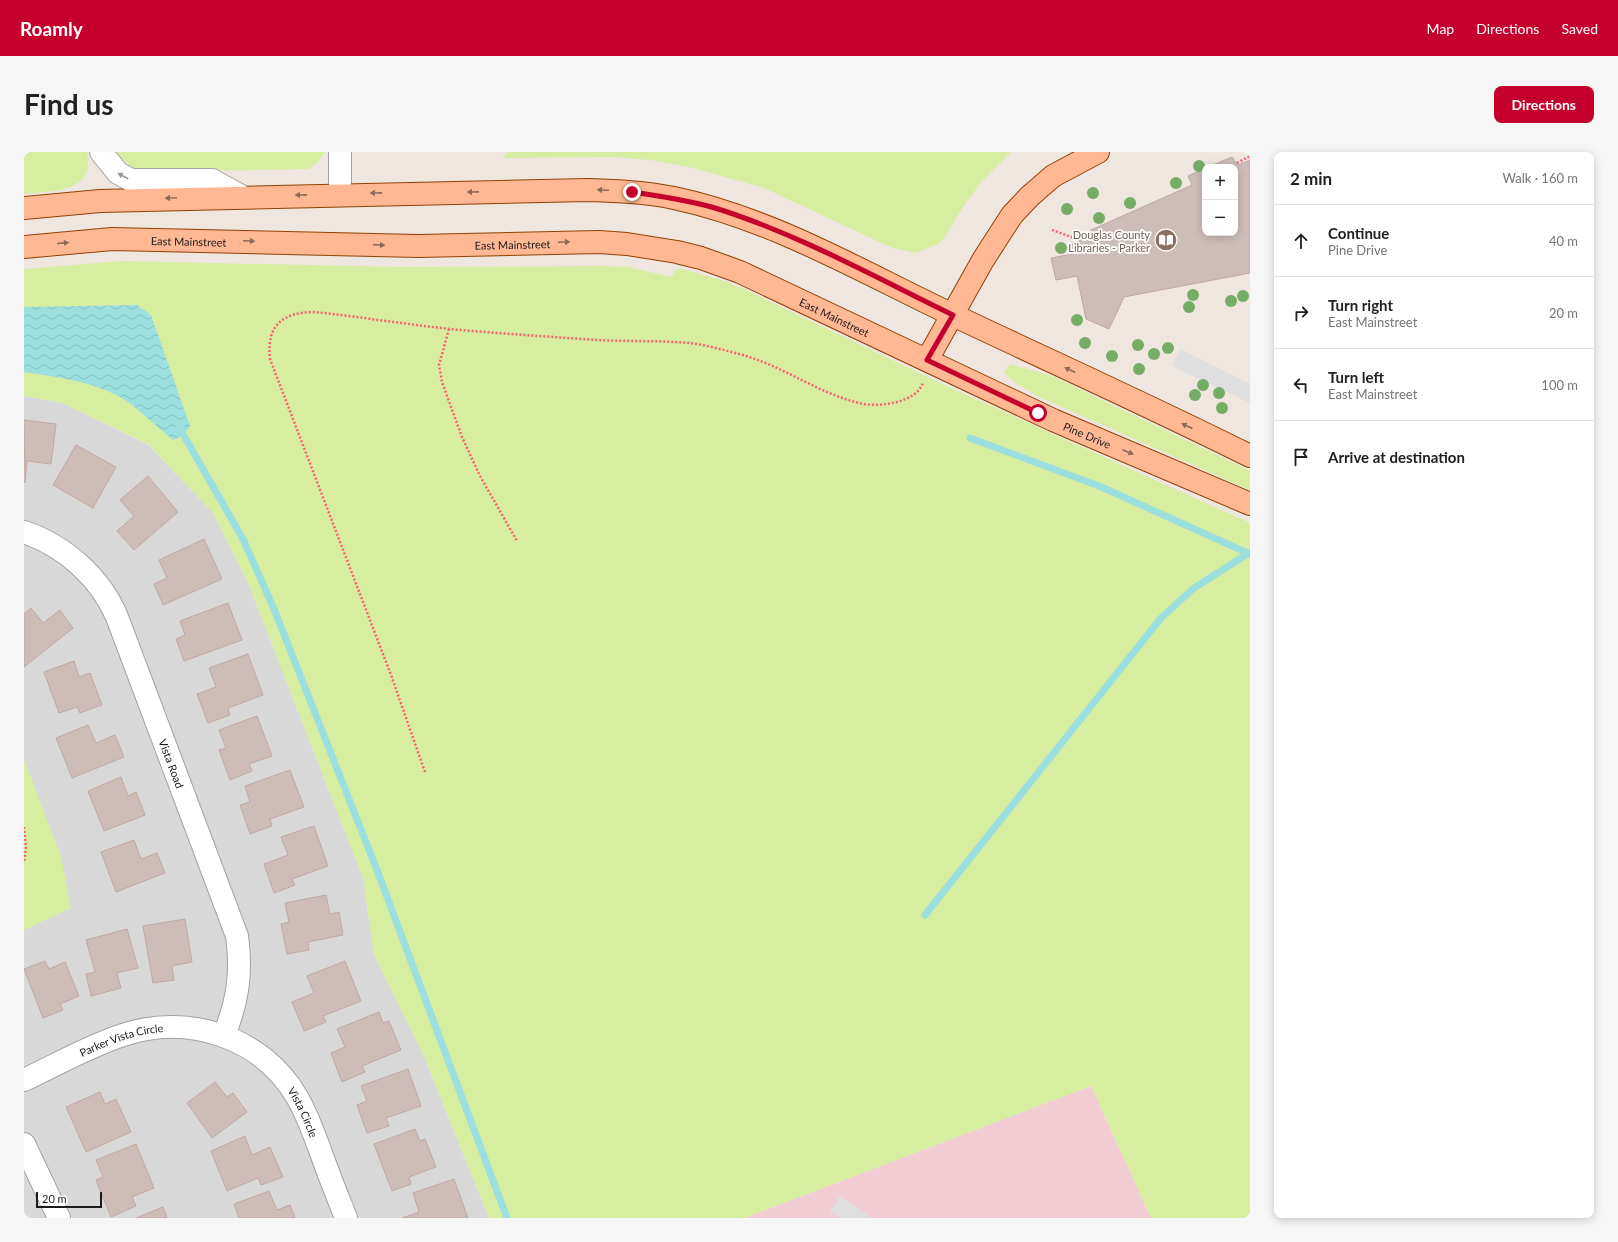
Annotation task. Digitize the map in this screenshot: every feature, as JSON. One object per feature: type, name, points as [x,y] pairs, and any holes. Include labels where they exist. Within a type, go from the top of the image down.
[{"type":"main road","points":[[927,360],[999,234],[1018,208],[1053,176],[1098,152]]},
{"type":"main road","points":[[24,208],[100,200],[588,190],[632,192],[673,198],[714,208],[807,243],[953,315],[1250,456]]},
{"type":"main road","name":"East Mainstreet","points":[[24,247],[59,243],[128,239],[418,246],[572,241],[627,244],[701,258],[740,272],[927,360]]},
{"type":"main road","name":"Pine Drive","points":[[927,360],[1053,420],[1250,504]]},
{"type":"street","points":[[101,152],[118,173],[131,180],[212,180],[241,196]]},
{"type":"street","points":[[340,152],[340,194]]},
{"type":"street","name":"Vista Road","points":[[24,532],[56,547],[78,562],[106,596],[118,617],[237,936],[239,962],[238,990],[235,1007],[224,1035]]},
{"type":"street","name":"Parker Vista Circle","points":[[24,1080],[111,1039],[134,1032],[179,1027],[205,1030],[224,1035]]},
{"type":"street","name":"Vista Circle","points":[[224,1035],[256,1052],[282,1077],[296,1096],[307,1116],[346,1218]]},
{"type":"street","points":[[24,1144],[59,1218]]},
{"type":"path","points":[[1236,162],[1250,156]]},
{"type":"path","points":[[1052,230],[1077,239],[1092,233]]},
{"type":"path","points":[[425,772],[391,675],[270,359],[270,338],[274,329],[289,315],[300,312],[315,312],[449,329],[605,341],[692,343],[741,354],[782,369],[834,394],[860,404],[883,404],[902,401],[914,395],[922,386],[927,360]]},
{"type":"path","points":[[449,329],[439,365],[442,382],[460,430],[480,476],[517,541]]},
{"type":"path","points":[[24,828],[26,847],[24,863]]},
{"type":"shaded area","points":[[1180,349],[1250,384],[1250,403],[1172,366]]},
{"type":"shaded area","points":[[24,396],[62,403],[148,445],[213,513],[248,583],[363,878],[374,955],[422,1052],[489,1218],[24,1218]]},
{"type":"shaded area","points":[[1091,1086],[1151,1218],[744,1218]]},
{"type":"shaded area","points":[[840,1196],[872,1218],[840,1218],[830,1212]]},
{"type":"green space","points":[[24,152],[87,152],[88,165],[85,175],[78,183],[59,190],[24,194]]},
{"type":"green space","points":[[115,152],[325,152],[317,163],[308,169],[146,172],[132,168]]},
{"type":"green space","points":[[508,152],[1011,152],[981,182],[963,207],[944,238],[938,244],[915,253],[890,247],[764,188],[689,167],[650,160],[613,157],[503,158]]},
{"type":"green space","points":[[122,261],[399,267],[602,266],[628,267],[671,277],[678,268],[718,279],[744,289],[940,383],[1250,523],[1250,1218],[1151,1218],[1091,1086],[744,1218],[489,1218],[422,1052],[374,955],[363,878],[248,583],[213,513],[148,444],[62,403],[24,396],[24,269]]},
{"type":"green space","points":[[1010,364],[1052,376],[1250,471],[1250,490],[1037,396],[1017,384],[1004,373]]},
{"type":"green space","points":[[24,760],[61,856],[71,908],[24,930]]},
{"type":"water","points":[[137,305],[151,315],[190,426],[183,436],[173,440],[133,406],[120,397],[85,383],[24,372],[24,307]]},
{"type":"building","name":"Douglas County Libraries - Parker","points":[[1232,157],[1237,164],[1215,164]]},
{"type":"building","name":"Douglas County Libraries - Parker","points":[[1250,160],[1250,273],[1124,297],[1109,329],[1086,319],[1077,276],[1056,280],[1051,258],[1073,254],[1071,244],[1093,235],[1091,230],[1192,185],[1188,176],[1202,169],[1202,236],[1238,236],[1238,165]]},
{"type":"building","points":[[24,420],[56,424],[51,464],[27,461],[25,483]]},
{"type":"building","points":[[76,445],[116,467],[93,508],[53,485]]},
{"type":"building","points":[[148,476],[178,512],[134,550],[117,531],[134,516],[120,500]]},
{"type":"building","points":[[204,539],[222,579],[163,605],[154,584],[167,578],[159,560]]},
{"type":"building","points":[[228,603],[242,640],[184,661],[176,639],[185,635],[180,621]]},
{"type":"building","points":[[31,608],[43,623],[60,610],[73,628],[24,667],[24,614]]},
{"type":"building","points":[[248,654],[263,695],[228,708],[230,715],[208,723],[197,694],[216,687],[209,668]]},
{"type":"building","points":[[74,661],[79,677],[90,673],[102,705],[80,713],[77,707],[59,713],[44,672]]},
{"type":"building","points":[[257,716],[272,756],[249,764],[252,771],[230,780],[219,750],[226,748],[219,730]]},
{"type":"building","points":[[88,725],[96,743],[115,735],[124,757],[72,778],[56,738]]},
{"type":"building","points":[[290,770],[304,807],[270,819],[272,826],[250,834],[240,805],[250,802],[245,786]]},
{"type":"building","points":[[121,777],[128,796],[136,792],[145,815],[104,831],[88,791]]},
{"type":"building","points":[[314,826],[328,866],[292,879],[295,885],[274,893],[264,864],[288,855],[281,837]]},
{"type":"building","points":[[134,840],[141,859],[157,853],[165,873],[116,892],[101,852]]},
{"type":"building","points":[[326,895],[330,914],[339,912],[343,935],[308,942],[309,950],[287,954],[281,924],[289,922],[285,903]]},
{"type":"building","points":[[185,919],[192,962],[172,966],[174,980],[153,983],[143,926]]},
{"type":"building","points":[[127,929],[138,968],[117,973],[121,988],[91,996],[86,974],[95,972],[86,940]]},
{"type":"building","points":[[45,961],[49,969],[65,962],[79,996],[60,1004],[63,1010],[43,1018],[24,969]]},
{"type":"building","points":[[345,961],[361,1001],[323,1016],[326,1022],[304,1031],[292,1002],[314,993],[307,976]]},
{"type":"building","points":[[379,1012],[383,1023],[389,1021],[401,1050],[362,1066],[365,1072],[342,1082],[331,1053],[345,1047],[337,1029]]},
{"type":"building","points":[[408,1069],[421,1106],[386,1118],[389,1126],[367,1133],[357,1105],[367,1101],[361,1086]]},
{"type":"building","points":[[215,1082],[227,1097],[233,1093],[247,1112],[212,1138],[187,1103]]},
{"type":"building","points":[[100,1092],[105,1104],[116,1099],[131,1132],[86,1152],[66,1107]]},
{"type":"building","points":[[415,1129],[420,1141],[425,1139],[436,1167],[409,1177],[411,1184],[392,1191],[374,1144]]},
{"type":"building","points":[[245,1136],[252,1155],[270,1147],[283,1177],[261,1185],[258,1178],[227,1191],[211,1151]]},
{"type":"building","points":[[136,1144],[154,1188],[132,1197],[136,1206],[111,1217],[96,1180],[103,1177],[96,1160]]},
{"type":"building","points":[[454,1179],[468,1218],[402,1218],[419,1212],[413,1193]]},
{"type":"building","points":[[269,1191],[277,1210],[290,1205],[295,1218],[239,1218],[234,1204]]},
{"type":"building","points":[[163,1207],[167,1218],[136,1218]]},
{"type":"waterway","points":[[179,427],[243,539],[274,609],[377,870],[507,1218]]},
{"type":"waterway","points":[[970,438],[1099,486],[1250,554]]},
{"type":"waterway","points":[[925,915],[1161,618],[1194,588],[1249,553]]},
{"type":"place","name":"Douglas County Libraries - Parker","points":[[1166,240]]},
{"type":"route","points":[[632,192],[673,198],[714,208],[749,220],[807,243],[882,282],[953,315],[927,360],[1038,413]]}]
